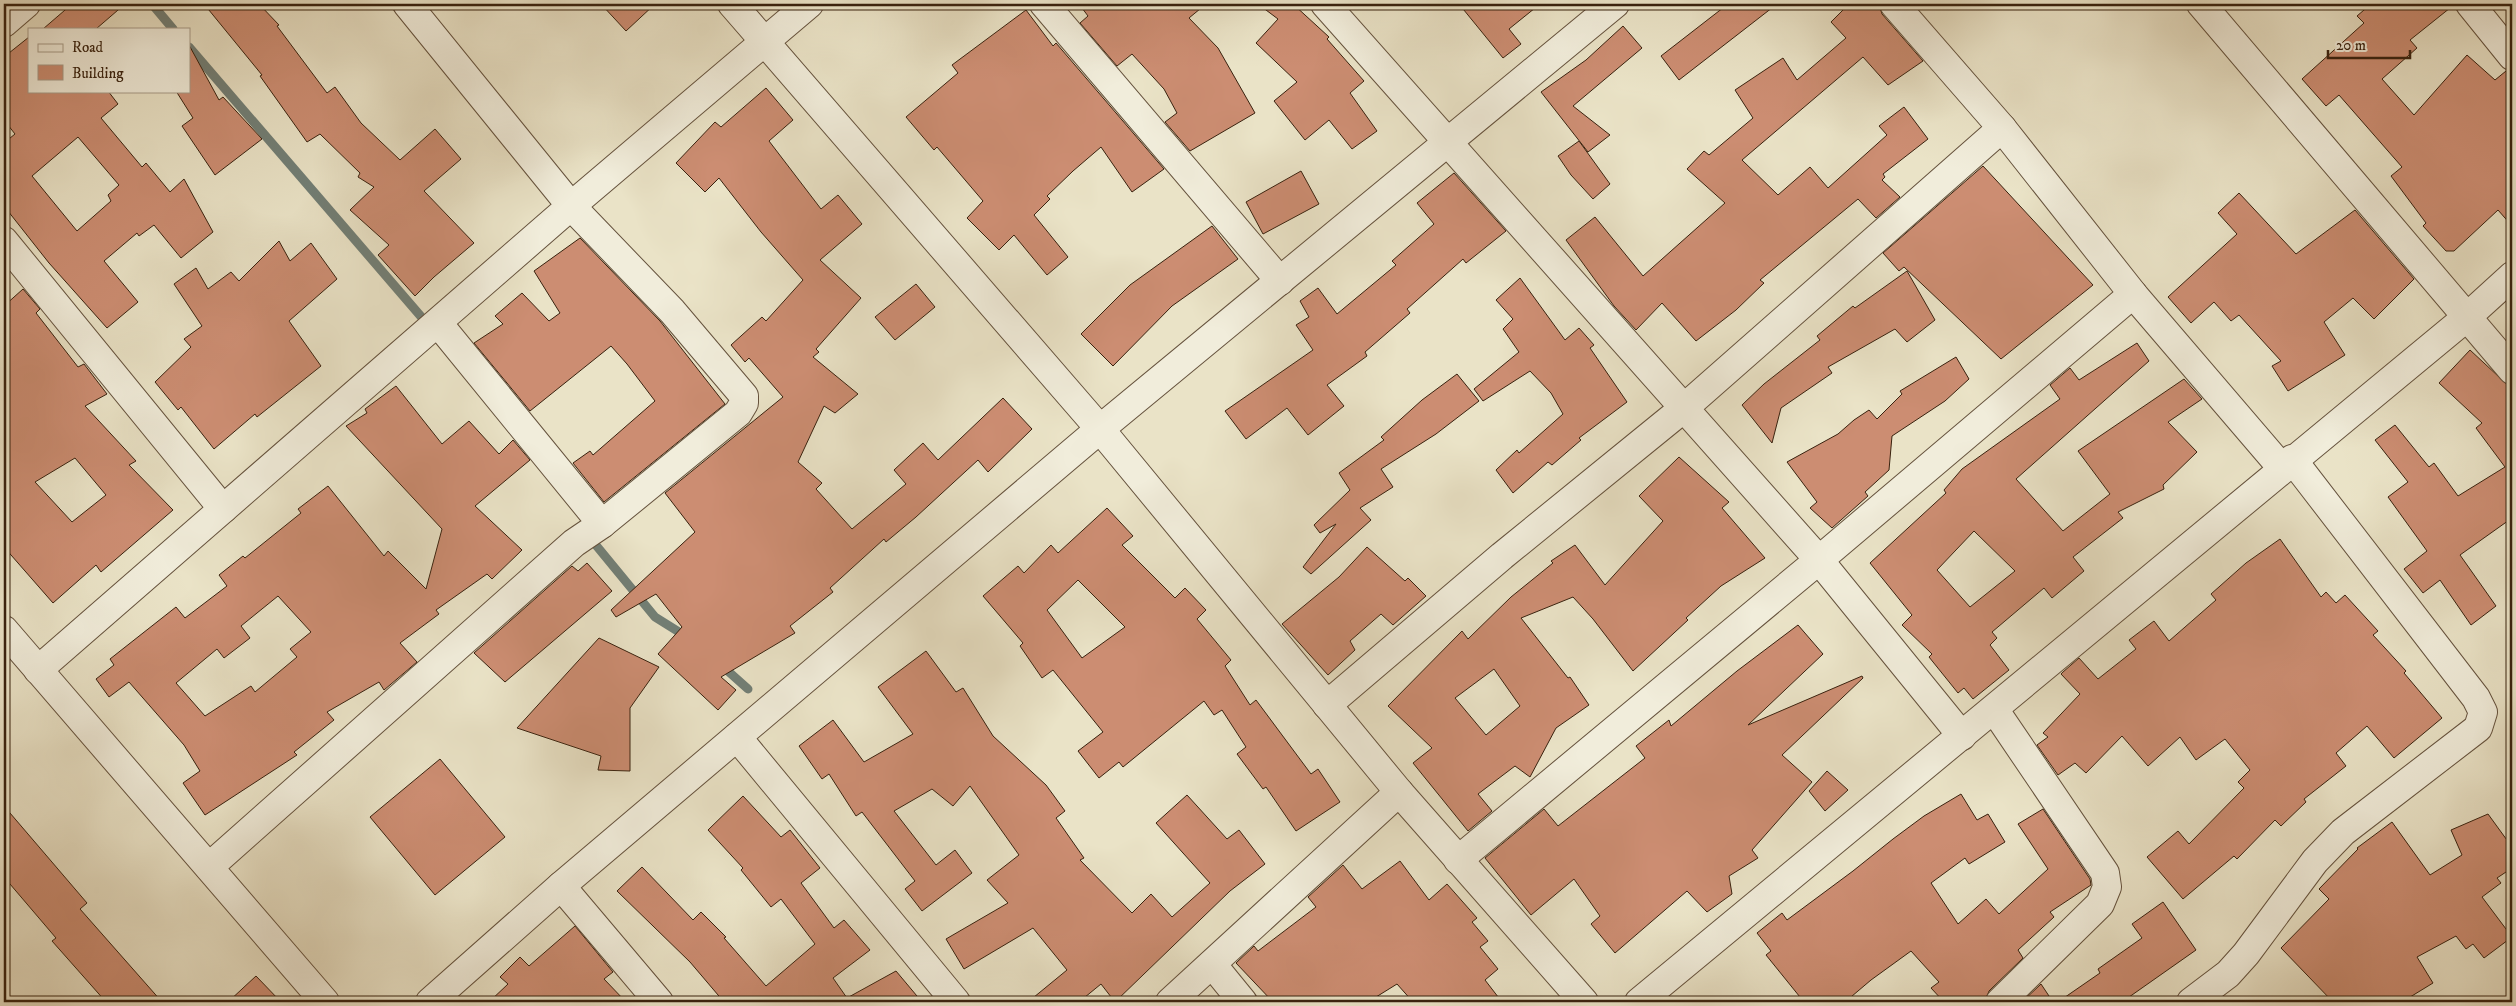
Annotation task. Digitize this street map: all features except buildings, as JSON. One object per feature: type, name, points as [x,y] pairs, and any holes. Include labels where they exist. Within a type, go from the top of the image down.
[{"type":"street","points":[[4,23],[26,4]]},
{"type":"street","points":[[208,867],[574,544],[602,524],[738,412],[744,404],[744,396],[672,311],[572,206],[407,4]]},
{"type":"street","points":[[732,4],[1100,429],[1399,792],[1584,1002]]},
{"type":"street","points":[[38,670],[572,206],[809,4]]},
{"type":"street","points":[[1044,4],[1280,281]]},
{"type":"street","points":[[1325,4],[1819,560],[1962,736]]},
{"type":"street","points":[[1894,4],[2002,128],[2133,294],[2287,463],[2476,698],[2483,712],[2478,728],[2343,832],[2314,862],[2246,954],[2228,974],[2191,1002]]},
{"type":"street","points":[[2201,4],[2512,370]]},
{"type":"street","points":[[2470,4],[2512,56]]},
{"type":"street","points":[[430,1002],[561,886],[1100,429],[1448,141],[1599,9]]},
{"type":"street","points":[[1327,706],[1502,556],[1684,408],[2002,128]]},
{"type":"street","points":[[4,241],[223,509]]},
{"type":"street","points":[[1639,1002],[1962,736],[2287,463],[2466,317],[2512,276]]},
{"type":"street","points":[[1458,860],[1819,560],[2133,294]]},
{"type":"street","points":[[438,323],[602,524]]},
{"type":"street","points":[[4,630],[325,1002]]},
{"type":"street","points":[[1994,709],[2105,873],[2107,887],[2100,904],[2000,1002]]},
{"type":"street","points":[[738,737],[956,1002]]},
{"type":"street","points":[[1170,1002],[1399,792]]},
{"type":"street","points":[[561,886],[659,1002]]},
{"type":"street","points":[[1212,964],[1244,1002]]},
{"type":"waterway","points":[[152,4],[172,28]]},
{"type":"waterway","points":[[190,48],[424,320]]},
{"type":"waterway","points":[[595,544],[655,617],[687,637]]},
{"type":"waterway","points":[[720,664],[748,689]]}]
